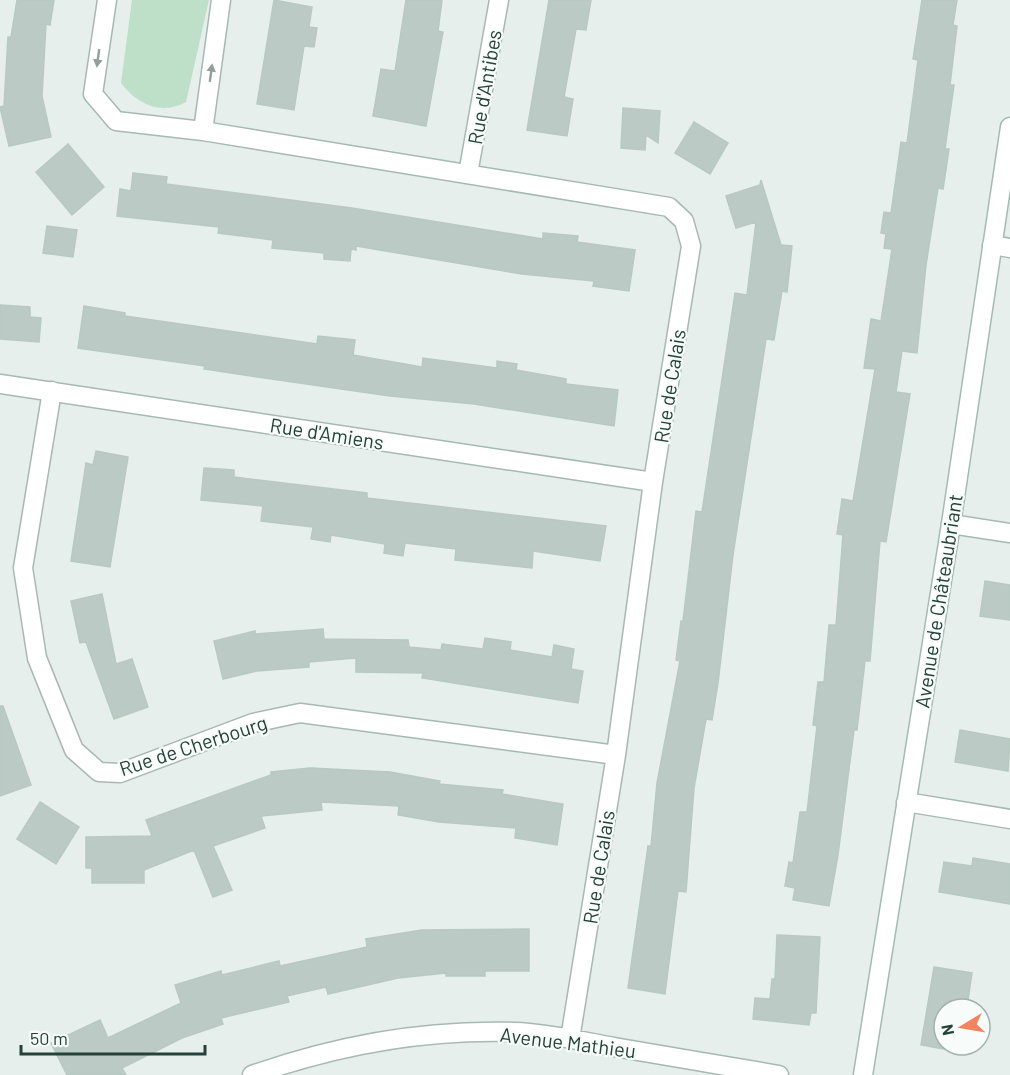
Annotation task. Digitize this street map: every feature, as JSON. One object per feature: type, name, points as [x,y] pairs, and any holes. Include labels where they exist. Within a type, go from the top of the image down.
[{"type":"street","name":"Rue de Calais","points":[[106,0],[93,94],[116,121],[203,131],[669,207],[684,220],[691,246],[653,482],[616,755],[570,1039]]},
{"type":"street","points":[[203,131],[221,0]]},
{"type":"street","name":"Rue d'Antibes","points":[[468,174],[499,0]]},
{"type":"street","name":"Avenue de Châteaubriant","points":[[863,1075],[951,524],[1001,247],[1010,127]]},
{"type":"street","name":"Rue d'Amiens","points":[[0,384],[653,482]]},
{"type":"street","name":"Rue de Cherbourg","points":[[52,391],[23,568],[37,658],[74,750],[99,772],[120,773],[253,723],[300,713],[616,755]]},
{"type":"street","points":[[951,524],[1010,533]]},
{"type":"street","points":[[906,802],[1010,819]]},
{"type":"street","name":"Avenue Mathieu","points":[[252,1075],[309,1055],[397,1038],[466,1032],[517,1032],[570,1039],[779,1075]]},
{"type":"green space","points":[[132,0],[209,0],[186,102],[168,108],[150,106],[134,97],[121,83]]},
{"type":"building","points":[[17,0],[54,0],[50,25],[46,24],[42,96],[51,137],[9,146],[0,107],[4,106],[8,37],[11,37]]},
{"type":"building","points":[[274,0],[312,7],[309,27],[317,28],[314,47],[304,46],[294,110],[257,104]]},
{"type":"building","points":[[406,0],[442,0],[438,31],[443,32],[426,126],[373,116],[381,69],[395,71]]},
{"type":"building","points":[[549,0],[591,0],[586,30],[576,29],[564,97],[573,99],[567,136],[527,130]]},
{"type":"building","points":[[922,0],[957,0],[953,25],[957,26],[950,85],[954,85],[945,149],[949,149],[943,189],[938,188],[926,265],[917,353],[902,351],[896,392],[910,394],[886,542],[880,541],[870,661],[865,661],[857,730],[854,730],[829,906],[793,900],[795,888],[785,886],[789,862],[793,863],[800,812],[807,812],[817,726],[813,725],[818,682],[824,682],[829,625],[836,625],[843,535],[837,534],[842,499],[853,501],[875,369],[864,368],[871,319],[881,321],[892,249],[884,248],[886,234],[881,233],[884,212],[891,213],[901,142],[907,143],[918,60],[913,59]]},
{"type":"building","points":[[623,108],[660,111],[658,143],[646,135],[645,150],[621,148]]},
{"type":"building","points":[[694,122],[728,143],[710,174],[675,153]]},
{"type":"building","points":[[68,144],[104,187],[72,215],[36,172]]},
{"type":"building","points":[[133,173],[167,177],[166,184],[352,208],[543,239],[543,233],[578,236],[577,242],[635,250],[629,291],[593,286],[594,281],[522,274],[356,246],[356,250],[351,249],[350,261],[324,259],[324,253],[272,248],[273,240],[218,233],[219,227],[117,216],[120,189],[131,191]]},
{"type":"building","points":[[761,180],[781,245],[792,246],[787,292],[782,291],[774,340],[766,339],[733,555],[718,683],[712,720],[706,719],[694,788],[686,892],[678,891],[665,994],[628,988],[648,846],[651,846],[657,783],[680,661],[676,660],[696,511],[702,512],[735,293],[747,295],[756,222],[736,228],[726,196],[760,185]]},
{"type":"building","points":[[47,226],[77,230],[73,257],[43,253]]},
{"type":"building","points":[[0,305],[30,307],[30,317],[41,318],[39,342],[0,339]]},
{"type":"building","points":[[84,306],[125,313],[125,316],[317,344],[318,336],[355,340],[353,355],[422,367],[423,358],[497,368],[497,361],[517,364],[516,370],[566,379],[566,384],[618,390],[614,426],[474,404],[390,396],[251,376],[204,369],[205,366],[78,348]]},
{"type":"building","points":[[96,451],[128,457],[110,567],[71,561],[86,463],[93,465]]},
{"type":"building","points":[[204,468],[234,470],[234,477],[367,493],[367,498],[606,526],[600,561],[533,551],[532,568],[455,560],[456,549],[405,543],[403,556],[384,553],[385,544],[331,535],[330,542],[311,539],[313,527],[261,521],[263,506],[201,500]]},
{"type":"building","points":[[985,581],[1010,585],[1010,620],[980,616]]},
{"type":"building","points":[[102,594],[116,664],[132,659],[148,707],[114,719],[86,642],[80,643],[71,601]]},
{"type":"building","points":[[323,629],[324,639],[408,640],[409,647],[441,650],[442,644],[483,649],[485,638],[511,642],[510,650],[552,657],[554,645],[574,649],[571,669],[583,671],[578,703],[422,678],[423,673],[356,672],[356,658],[309,662],[309,667],[257,671],[223,679],[214,641],[255,631],[255,634]]},
{"type":"building","points":[[0,706],[3,706],[31,785],[0,796]]},
{"type":"building","points":[[960,730],[1010,739],[1008,771],[955,762]]},
{"type":"building","points":[[310,768],[390,772],[440,781],[439,784],[503,790],[502,794],[563,804],[557,845],[515,838],[516,828],[439,822],[398,815],[399,806],[321,802],[322,810],[261,816],[265,828],[213,846],[232,890],[213,897],[194,850],[144,870],[144,883],[92,883],[92,868],[86,868],[86,837],[152,836],[146,820],[271,775],[271,772]]},
{"type":"building","points":[[40,802],[79,827],[56,864],[17,839]]},
{"type":"building","points":[[973,858],[1010,864],[1010,904],[939,892],[944,862],[972,866]]},
{"type":"building","points":[[529,929],[529,971],[485,971],[485,976],[446,976],[446,973],[398,978],[328,994],[326,987],[287,996],[289,1002],[221,1018],[223,1024],[182,1038],[122,1068],[126,1075],[67,1075],[51,1043],[100,1020],[108,1038],[181,1003],[175,985],[221,971],[222,975],[279,961],[280,966],[367,947],[366,939],[422,930]]},
{"type":"building","points":[[777,935],[820,937],[816,1013],[811,1013],[809,1025],[753,1019],[755,998],[770,999],[772,979],[775,979]]},
{"type":"building","points":[[934,967],[972,973],[968,997],[932,997],[932,1047],[921,1045]]}]
